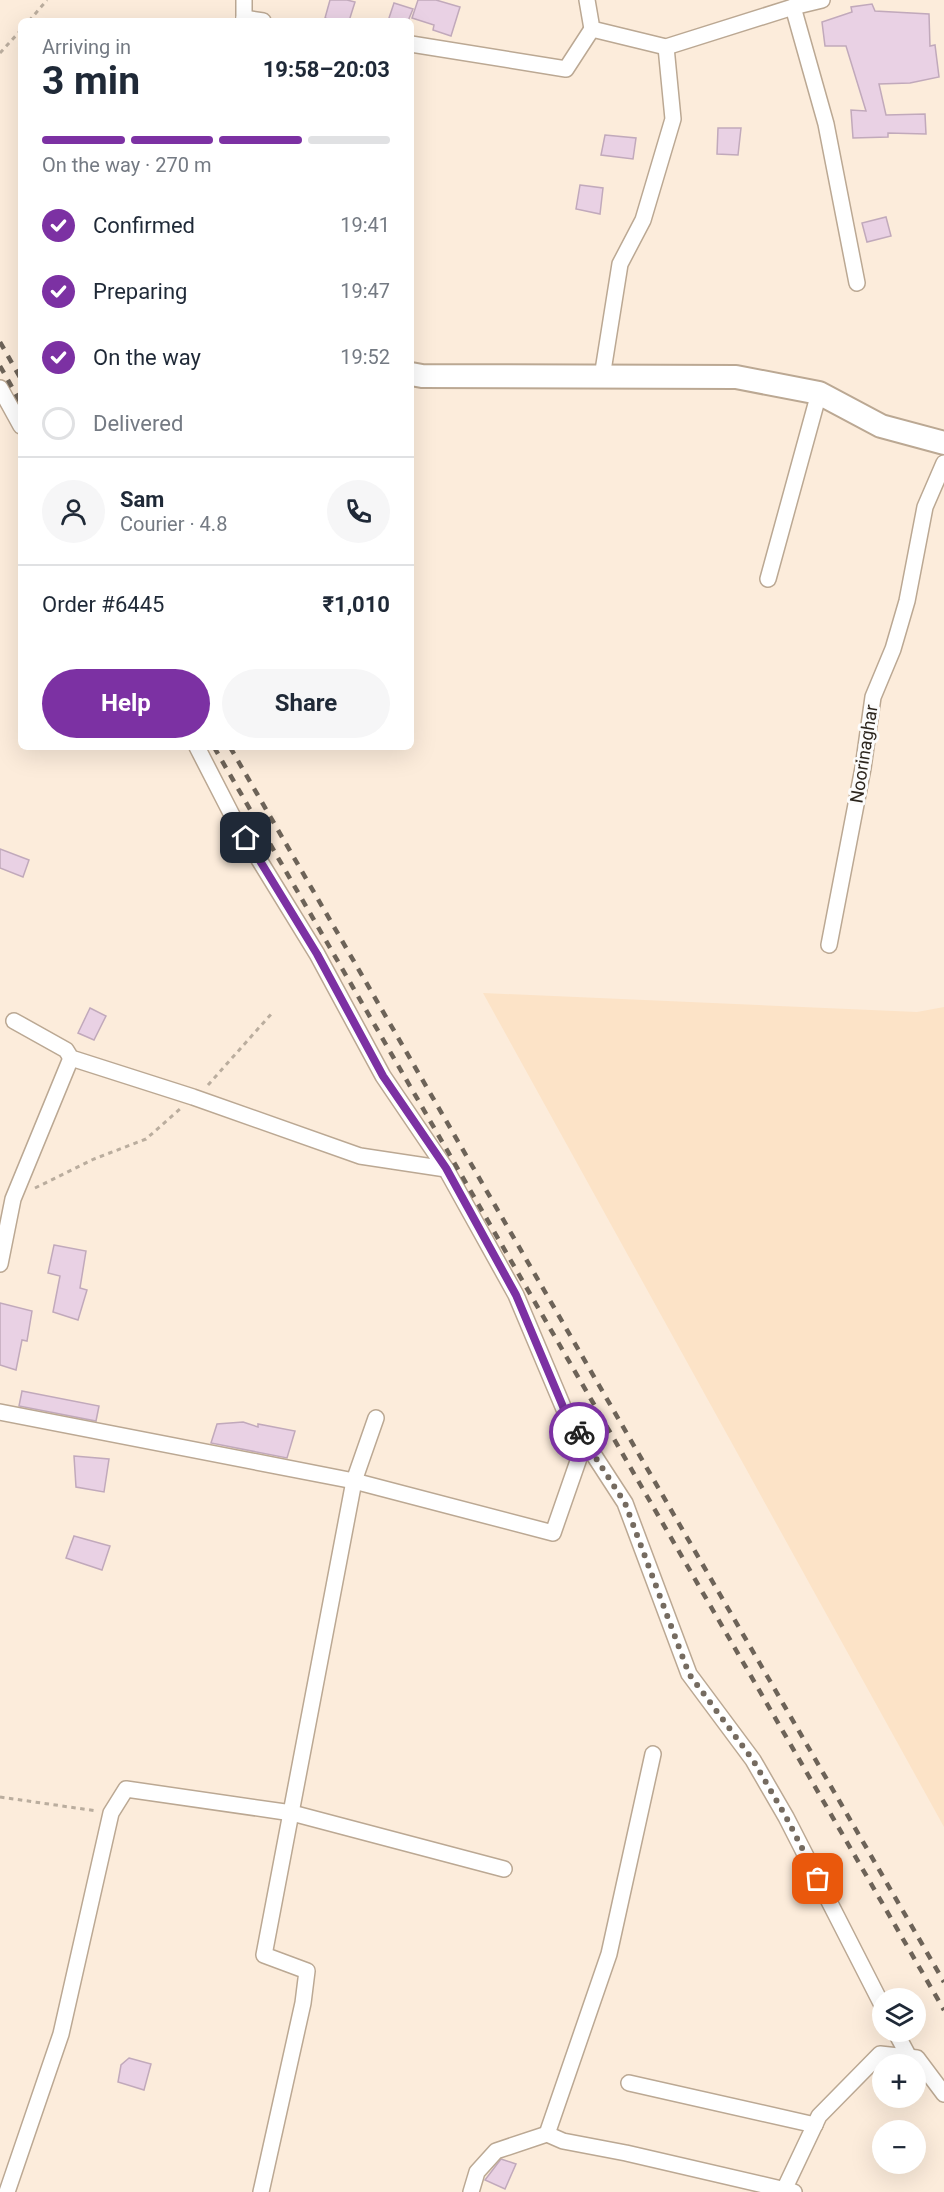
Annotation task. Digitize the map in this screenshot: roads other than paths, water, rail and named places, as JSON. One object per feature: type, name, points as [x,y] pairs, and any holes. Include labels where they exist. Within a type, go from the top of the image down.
[{"type":"street","points":[[244,0],[244,18]]},
{"type":"street","points":[[414,45],[566,69],[592,29],[587,0]]},
{"type":"street","points":[[592,29],[666,47],[822,0]]},
{"type":"street","points":[[793,7],[826,124],[857,283]]},
{"type":"street","points":[[602,377],[620,264],[643,220],[673,118],[666,47]]},
{"type":"street","points":[[414,375],[736,377],[819,393],[881,426],[944,443]]},
{"type":"street","points":[[0,388],[18,421]]},
{"type":"street","points":[[768,579],[819,393]]},
{"type":"street","name":"Noorinaghar","points":[[829,945],[863,768],[873,697],[893,649],[907,601],[925,507],[944,464]]},
{"type":"street","points":[[199,750],[234,819],[317,954],[383,1076],[446,1168],[516,1295],[564,1409],[625,1503],[689,1674],[753,1760],[786,1817],[873,1988]]},
{"type":"street","points":[[14,1021],[66,1050],[71,1058],[193,1097],[360,1156],[446,1168]]},
{"type":"street","points":[[0,1264],[13,1199],[71,1058]]},
{"type":"street","points":[[0,1412],[354,1481],[553,1533],[585,1441]]},
{"type":"street","points":[[261,2192],[303,2003],[307,1971],[264,1955],[354,1481],[376,1418]]},
{"type":"street","points":[[547,2134],[609,1954],[653,1754]]},
{"type":"street","points":[[7,2192],[61,2034],[111,1813],[126,1789],[292,1814],[504,1869]]},
{"type":"street","points":[[471,2192],[477,2172],[496,2151],[547,2134],[563,2141],[626,2153],[787,2191],[819,2116],[872,2062]]},
{"type":"street","points":[[926,2070],[944,2094]]},
{"type":"street","points":[[629,2083],[815,2125]]},
{"type":"railway","points":[[0,342],[18,374]]},
{"type":"railway","points":[[0,366],[18,398]]},
{"type":"railway","points":[[216,750],[944,2010]]},
{"type":"railway","points":[[232,750],[944,1982]]}]
